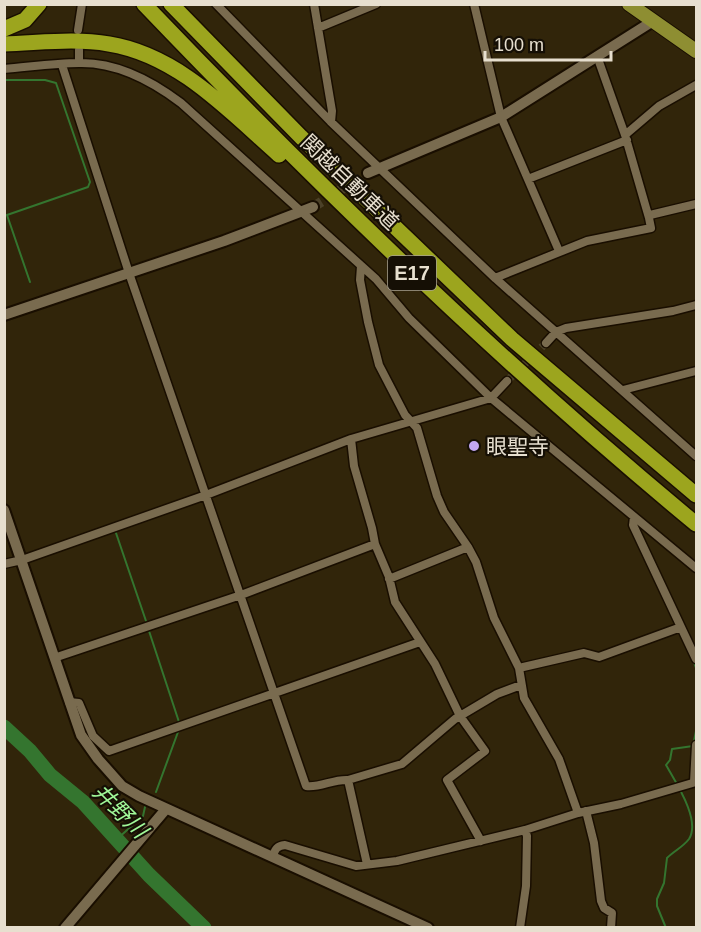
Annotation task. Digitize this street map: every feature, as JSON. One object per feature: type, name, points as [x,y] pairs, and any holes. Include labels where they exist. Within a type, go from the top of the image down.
[{"type":"highway","points":[[4,29],[25,20],[39,4]]},
{"type":"highway","name":"関越自動車道","points":[[144,4],[364,226],[498,352],[696,524]]},
{"type":"highway","name":"関越自動車道","points":[[171,4],[301,137],[512,339],[696,495]]},
{"type":"highway","points":[[180,4],[261,90],[301,137]]},
{"type":"highway","points":[[4,44],[90,41],[111,44],[152,57],[189,79],[217,101],[364,226]]},
{"type":"main road","points":[[628,4],[696,51]]},
{"type":"street","points":[[78,30],[82,4]]},
{"type":"street","points":[[216,4],[332,122],[495,278],[696,456]]},
{"type":"street","points":[[314,4],[332,122]]},
{"type":"street","points":[[318,28],[376,4]]},
{"type":"street","points":[[474,4],[501,117],[559,251]]},
{"type":"street","points":[[368,173],[501,117],[653,21]]},
{"type":"street","points":[[79,50],[79,63]]},
{"type":"street","points":[[495,278],[587,241],[651,228],[626,137],[597,56]]},
{"type":"street","points":[[4,69],[79,63],[122,70],[162,89],[181,103],[376,279],[409,318],[491,398],[696,568]]},
{"type":"street","points":[[62,65],[129,273],[306,786],[313,787],[338,779],[348,780],[402,764],[460,716],[497,693],[521,686]]},
{"type":"street","points":[[528,179],[626,137],[659,106],[696,85]]},
{"type":"street","points":[[649,218],[650,215],[696,204]]},
{"type":"street","points":[[4,315],[302,213],[313,207]]},
{"type":"street","points":[[361,266],[360,280],[379,365],[405,415],[417,428],[437,496],[444,512],[476,562],[494,618],[519,668],[524,698],[559,759],[582,812],[594,843],[601,901],[604,908],[612,913],[611,927]]},
{"type":"street","points":[[546,343],[556,332],[566,328],[673,311],[696,305]]},
{"type":"street","points":[[623,390],[696,371]]},
{"type":"street","points":[[4,564],[22,560],[206,495],[351,439],[491,398],[507,381]]},
{"type":"street","points":[[351,439],[354,466],[375,544],[389,579],[395,602],[435,664],[460,716],[485,751],[447,780],[481,841]]},
{"type":"street","points":[[4,510],[81,735],[122,786],[166,809],[273,856],[341,890],[428,927]]},
{"type":"street","points":[[634,517],[633,525],[696,658]]},
{"type":"street","points":[[54,658],[241,595],[375,544]]},
{"type":"street","points":[[389,579],[468,547]]},
{"type":"street","points":[[519,668],[584,653],[599,657],[681,627]]},
{"type":"street","points":[[69,702],[79,703],[93,736],[109,751],[420,642]]},
{"type":"street","points":[[273,856],[274,849],[285,845],[348,864],[397,861],[525,830],[582,812],[621,804],[695,782],[696,745]]},
{"type":"street","points":[[348,780],[367,864]]},
{"type":"street","points":[[65,927],[166,809]]},
{"type":"street","points":[[520,927],[526,886],[527,836],[525,830]]},
{"type":"waterway","points":[[4,80],[45,80],[56,83],[90,182],[88,187],[7,215],[30,282]]},
{"type":"waterway","points":[[116,533],[146,621]]},
{"type":"waterway","points":[[149,631],[179,722]]},
{"type":"waterway","points":[[694,662],[696,668]]},
{"type":"waterway","name":"井野川","points":[[4,727],[30,751],[50,775],[83,802],[149,875],[204,928]]},
{"type":"waterway","points":[[666,928],[657,906],[657,899],[664,883],[667,858],[689,839],[692,831],[690,812],[666,765],[670,760],[672,749],[693,746],[696,731]]},
{"type":"waterway","points":[[156,792],[178,732]]},
{"type":"waterway","points":[[117,839],[143,816],[145,807]]},
{"type":"tunnel","points":[[313,207],[368,173]]},
{"type":"tunnel","points":[[507,381],[546,343]]},
{"type":"place","name":"眼聖寺","points":[[474,446]]}]
